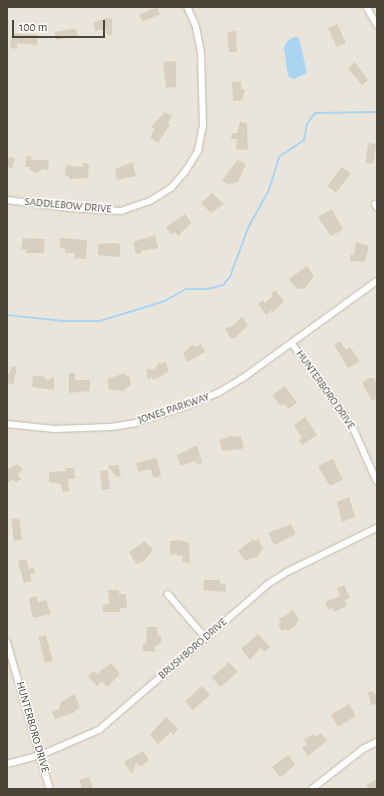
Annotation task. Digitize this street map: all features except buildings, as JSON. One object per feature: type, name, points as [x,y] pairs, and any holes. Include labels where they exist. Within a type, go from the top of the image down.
[{"type":"street","name":"SADDLEBOW DRIVE","points":[[7,200],[70,208],[121,210],[150,201],[171,188],[185,172],[198,151],[203,126],[201,53],[196,27],[187,7]]},
{"type":"street","points":[[367,7],[377,24]]},
{"type":"street","name":"JONES PARKWAY","points":[[7,424],[54,429],[86,429],[135,423],[158,417],[218,393],[292,343],[377,281]]},
{"type":"street","name":"HUNTERBORO DRIVE","points":[[292,343],[353,427],[377,481]]},
{"type":"street","name":"BRUSHBORO DRIVE","points":[[7,764],[41,754],[99,730],[205,637],[282,574],[377,528]]},
{"type":"street","points":[[168,594],[205,637]]},
{"type":"street","name":"HUNTERBORO DRIVE","points":[[7,641],[50,789]]},
{"type":"street","points":[[312,789],[364,749],[377,742]]},
{"type":"shaded area","points":[[7,7],[377,7],[377,789],[7,789]]},
{"type":"water","points":[[294,37],[299,38],[307,73],[294,79],[288,76],[284,48],[287,41]]},
{"type":"waterway","points":[[7,315],[64,321],[100,321],[165,301],[186,289],[208,289],[223,285],[230,277],[248,228],[269,190],[279,157],[304,140],[307,124],[315,113],[377,112]]}]
